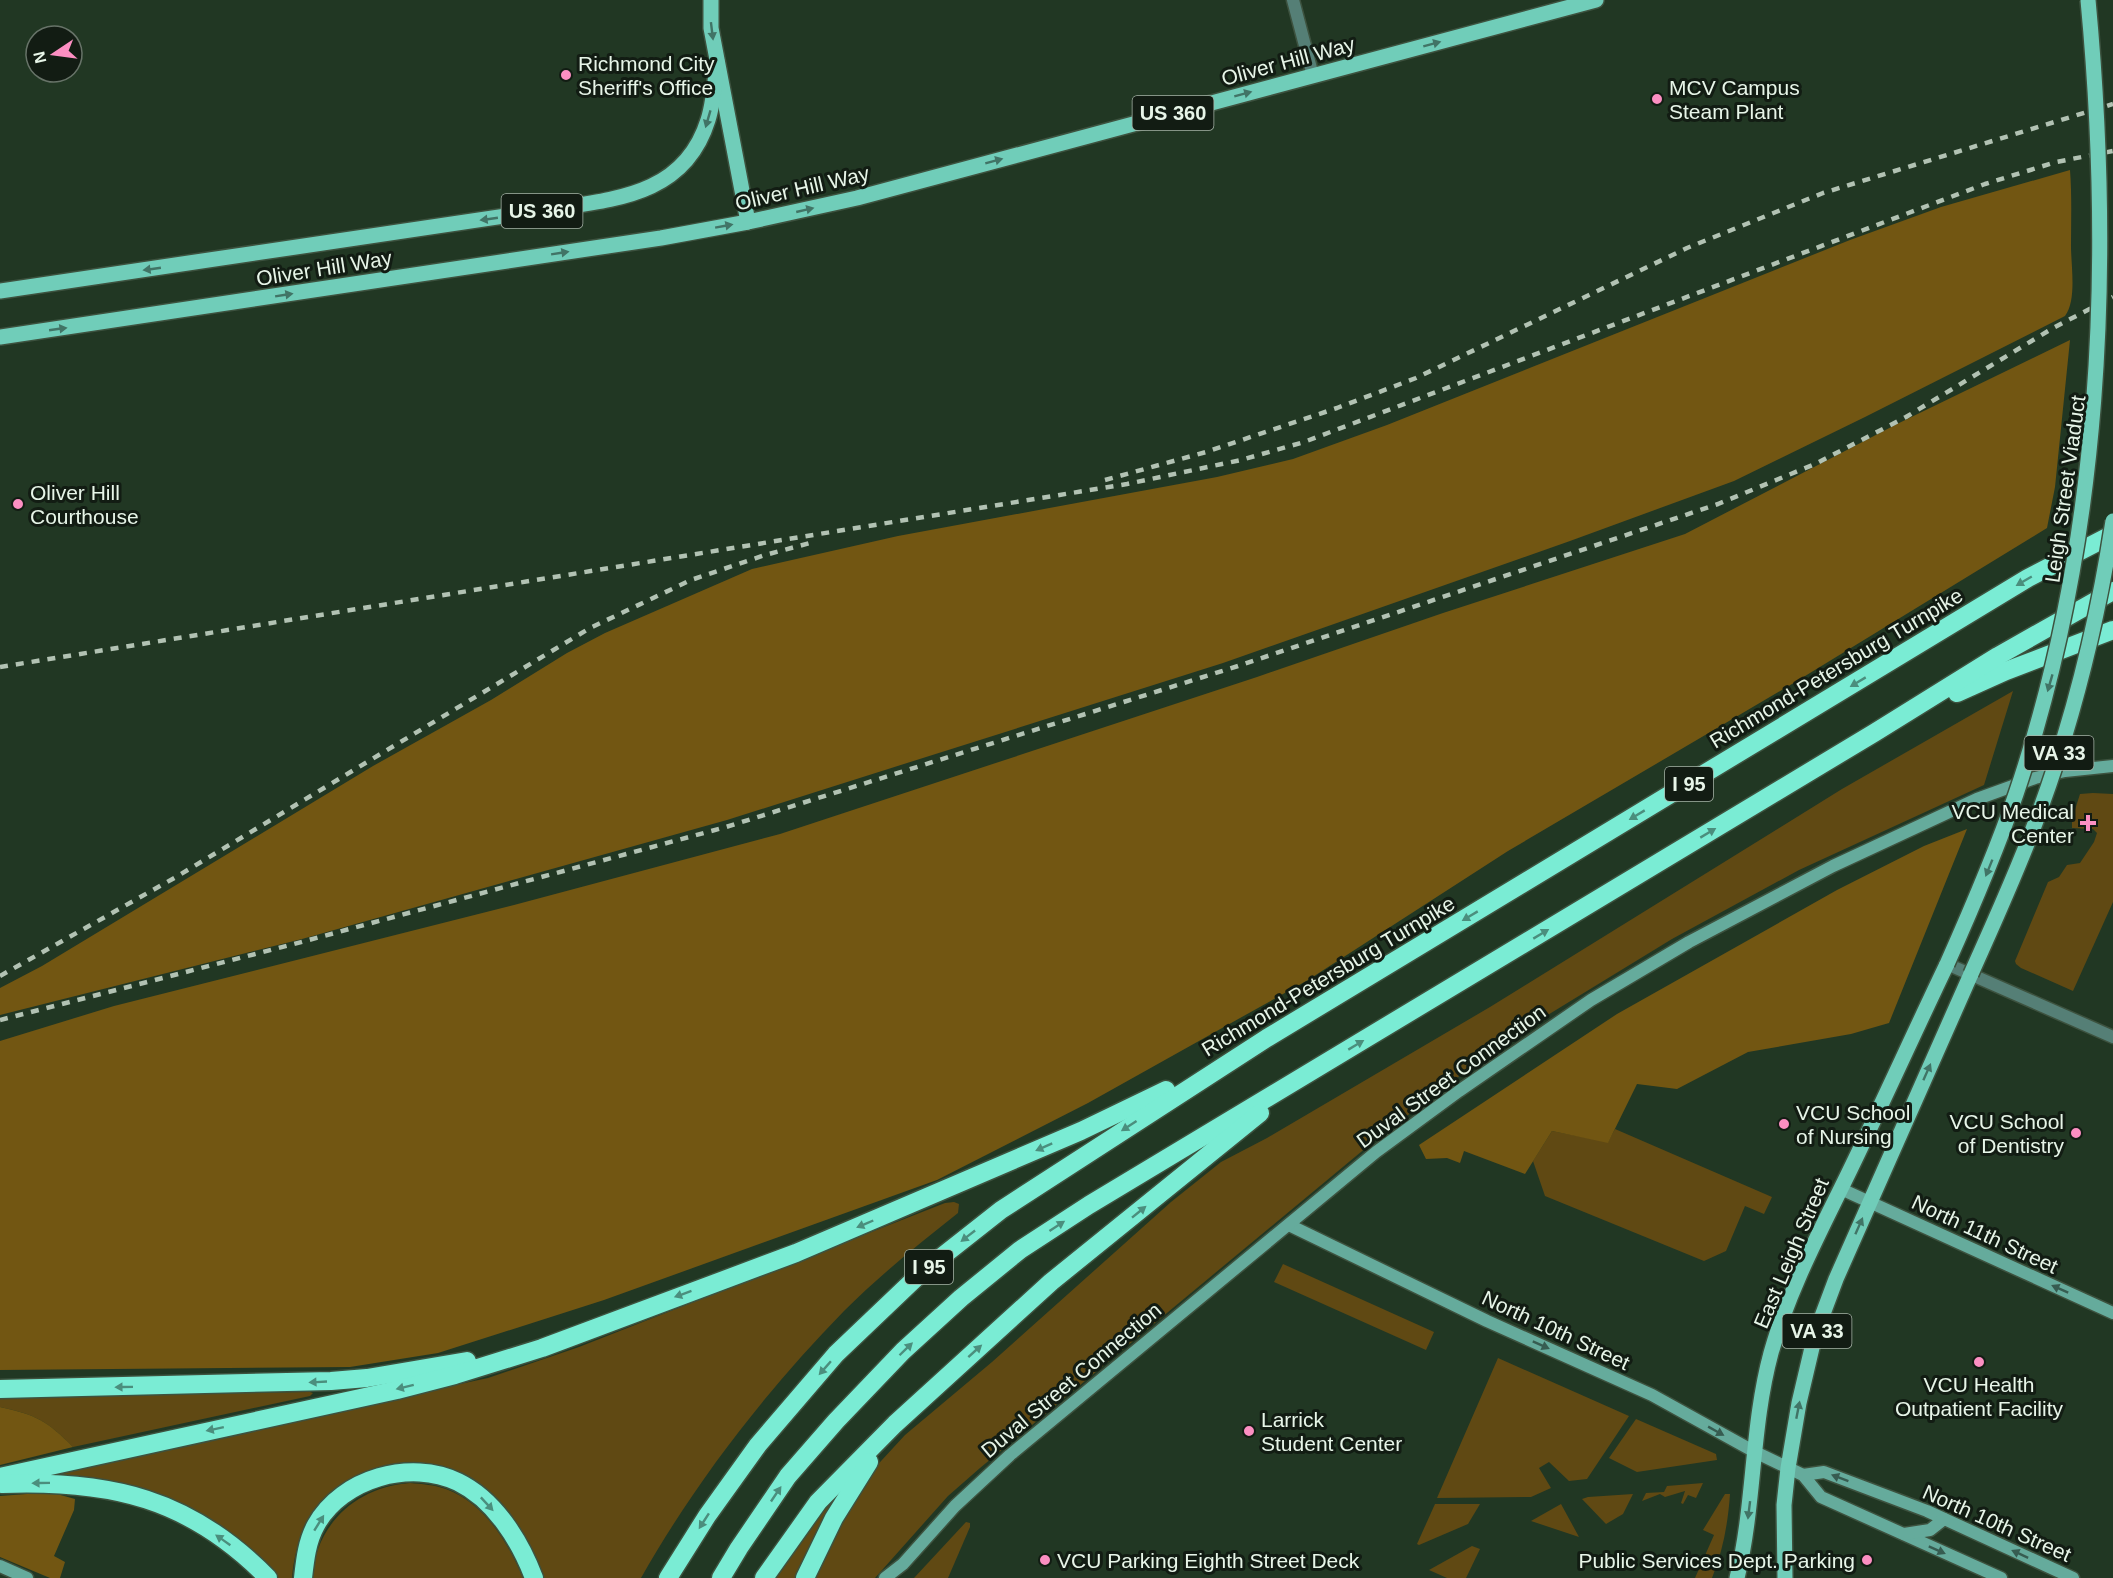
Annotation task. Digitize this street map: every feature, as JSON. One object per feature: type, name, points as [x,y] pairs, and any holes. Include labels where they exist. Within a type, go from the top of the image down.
[{"type":"highway","name":"Richmond-Petersburg Turnpike","points":[[668,1578],[707,1516],[758,1445],[837,1354],[921,1273],[1001,1210],[1267,1038],[2028,578],[2113,534]]},
{"type":"highway","name":"I 95","points":[[722,1578],[739,1548],[789,1476],[836,1421],[903,1351],[961,1298],[1020,1250],[1089,1205],[2017,645],[2113,591]]},
{"type":"highway","points":[[1874,733],[2006,671],[2113,630]]},
{"type":"highway","points":[[0,1477],[408,1387],[465,1373],[542,1348],[796,1253],[944,1191],[1081,1131],[1267,1038]]},
{"type":"highway","points":[[764,1578],[818,1502],[895,1424],[1051,1282],[1306,1075]]},
{"type":"highway","points":[[0,1389],[331,1381],[367,1378],[542,1348]]},
{"type":"highway","points":[[805,1578],[851,1488],[895,1424]]},
{"type":"highway","points":[[303,1578],[309,1541],[317,1524],[340,1497],[371,1480],[423,1472],[458,1482],[483,1498],[517,1542],[534,1578]]},
{"type":"highway","points":[[0,1484],[77,1484],[111,1489],[149,1500],[184,1515],[223,1539],[268,1578]]},
{"type":"main road","name":"US 360","points":[[711,0],[711,28],[717,61]]},
{"type":"main road","name":"Oliver Hill Way","points":[[0,337],[574,251],[748,222],[857,198],[1596,0]]},
{"type":"main road","name":"Leigh Street Viaduct","points":[[1947,964],[1992,861],[2036,732],[2069,607],[2091,481],[2104,350],[2107,219],[2099,90],[2088,0]]},
{"type":"main road","points":[[717,61],[748,222]]},
{"type":"main road","name":"Oliver Hill Way","points":[[0,291],[600,202],[634,194],[664,180],[677,170],[697,145],[709,118],[717,61]]},
{"type":"main road","name":"VA 33","points":[[1785,1578],[1784,1505],[1788,1467],[1799,1402],[1815,1335],[1870,1202],[2020,862],[2051,780],[2086,654],[2101,590],[2113,521]]},
{"type":"main road","name":"East Leigh Street","points":[[1737,1578],[1748,1519],[1766,1376],[1780,1324],[1806,1260],[1947,964]]},
{"type":"street","points":[[1293,0],[1313,76]]},
{"type":"street","name":"Duval Street Connection","points":[[894,1578],[903,1564],[955,1506],[1010,1455],[1376,1152],[1590,1000],[1689,942],[1833,866],[1986,795],[2035,778],[2065,771],[2113,766]]},
{"type":"street","points":[[1947,964],[2113,1037]]},
{"type":"street","name":"North 11th Street","points":[[1840,1189],[2113,1313]]},
{"type":"street","name":"North 10th Street","points":[[1289,1225],[1487,1321],[1652,1395],[1755,1452],[1803,1475],[1821,1497],[2001,1578]]},
{"type":"street","name":"North 10th Street","points":[[1803,1475],[1824,1472],[1944,1519],[2073,1578]]},
{"type":"street","points":[[1903,1534],[1930,1530],[1944,1519]]},
{"type":"street","name":"Duval Street Connection","points":[[885,1578],[903,1564]]},
{"type":"street","points":[[0,1566],[27,1578]]},
{"type":"shaded area","points":[[2070,170],[2072,292],[2069,309],[2065,316],[1734,481],[1223,663],[727,820],[302,939],[0,1015],[0,988],[42,966],[373,766],[605,633],[752,569],[898,536],[1217,477],[1293,459],[1387,425],[1850,240],[1941,207]]},
{"type":"shaded area","points":[[2070,340],[2055,487],[2047,528],[1792,684],[1508,851],[1308,980],[1088,1103],[937,1180],[604,1300],[438,1353],[350,1367],[0,1370],[0,1041],[114,1006],[514,905],[780,834],[1685,534],[1897,424]]},
{"type":"shaded area","points":[[2013,691],[1984,785],[1799,870],[1672,939],[1533,1024],[1379,1137],[980,1468],[948,1496],[875,1578],[815,1578],[838,1522],[870,1473],[905,1435],[992,1362],[1171,1202],[1221,1162],[1267,1138],[1490,1007],[1842,789]]},
{"type":"shaded area","points":[[2080,794],[2113,794],[2113,902],[2073,991],[2021,968],[2015,961],[2048,882],[2059,877],[2067,865],[2080,863],[2094,842],[2097,833],[2093,829],[2072,828],[2072,819]]},
{"type":"shaded area","points":[[1967,829],[1889,1023],[1851,1034],[1748,1052],[1677,1089],[1637,1084],[1608,1143],[1552,1131],[1525,1174],[1464,1151],[1460,1163],[1447,1158],[1426,1159],[1419,1145],[1617,1014],[1837,890],[1924,846]]},
{"type":"shaded area","points":[[1615,1129],[1772,1197],[1764,1214],[1745,1206],[1726,1251],[1704,1261],[1545,1196],[1533,1161],[1552,1131],[1608,1142]]},
{"type":"shaded area","points":[[945,1203],[959,1204],[958,1213],[900,1260],[844,1311],[760,1405],[709,1472],[641,1578],[542,1578],[517,1527],[424,1466],[315,1511],[299,1543],[292,1578],[278,1578],[272,1570],[208,1520],[28,1477],[488,1378],[579,1347]]},
{"type":"shaded area","points":[[1283,1264],[1434,1332],[1426,1350],[1274,1282]]},
{"type":"shaded area","points":[[1498,1358],[1629,1416],[1587,1479],[1569,1481],[1549,1462],[1539,1468],[1551,1488],[1531,1497],[1437,1498]]},
{"type":"shaded area","points":[[313,1393],[310,1396],[73,1447],[41,1420],[0,1407],[0,1398]]},
{"type":"shaded area","points":[[0,1407],[41,1420],[73,1447],[0,1465]]},
{"type":"shaded area","points":[[1636,1419],[1716,1454],[1717,1460],[1637,1472],[1609,1458]]},
{"type":"shaded area","points":[[410,1483],[446,1489],[472,1504],[493,1525],[502,1538],[523,1578],[312,1578],[321,1541],[342,1512],[372,1492]]},
{"type":"shaded area","points":[[845,1483],[821,1524],[796,1578],[774,1578],[809,1529]]},
{"type":"shaded area","points":[[1703,1483],[1696,1498],[1688,1495],[1683,1504],[1681,1503],[1685,1491],[1665,1497],[1660,1494],[1642,1501],[1646,1493],[1664,1492],[1667,1486]]},
{"type":"shaded area","points":[[57,1494],[75,1499],[74,1510],[54,1556],[65,1562],[60,1578],[50,1578],[0,1557],[0,1496]]},
{"type":"shaded area","points":[[1633,1494],[1623,1514],[1606,1524],[1582,1499],[1588,1497]]},
{"type":"shaded area","points":[[1725,1494],[1730,1494],[1728,1516],[1716,1568],[1712,1578],[1695,1578],[1714,1535],[1703,1530]]},
{"type":"shaded area","points":[[1435,1504],[1480,1504],[1468,1524],[1419,1545],[1417,1544]]},
{"type":"shaded area","points":[[1561,1504],[1579,1537],[1531,1521]]},
{"type":"shaded area","points":[[966,1522],[970,1523],[970,1527],[948,1578],[914,1578]]},
{"type":"shaded area","points":[[1472,1546],[1480,1549],[1466,1578],[1447,1578],[1429,1570]]},
{"type":"railway","points":[[1105,480],[1206,452],[1337,408],[1416,378],[1687,248],[1823,193],[2113,104]]},
{"type":"railway","points":[[0,667],[1127,484],[1241,460],[1304,442],[1985,184],[2056,162],[2113,151]]},
{"type":"railway","points":[[0,1020],[294,944],[726,827],[1238,666],[1718,504],[1815,464],[1906,417],[2053,328],[2113,297]]},
{"type":"railway","points":[[0,976],[176,877],[590,628],[691,580],[765,555],[810,543]]},
{"type":"place","name":"Richmond City Sheriff's Office","points":[[566,75]]},
{"type":"place","name":"MCV Campus Steam Plant","points":[[1657,99]]},
{"type":"place","name":"Oliver Hill Courthouse","points":[[18,504]]},
{"type":"place","name":"VCU Medical Center","points":[[2088,823]]},
{"type":"place","name":"VCU School of Nursing","points":[[1784,1124]]},
{"type":"place","name":"VCU School of Dentistry","points":[[2076,1133]]},
{"type":"place","name":"VCU Health Outpatient Facility","points":[[1979,1362]]},
{"type":"place","name":"Larrick Student Center","points":[[1249,1431]]},
{"type":"place","name":"VCU Parking Eighth Street Deck","points":[[1045,1560]]},
{"type":"place","name":"Public Services Dept. Parking","points":[[1867,1560]]}]
